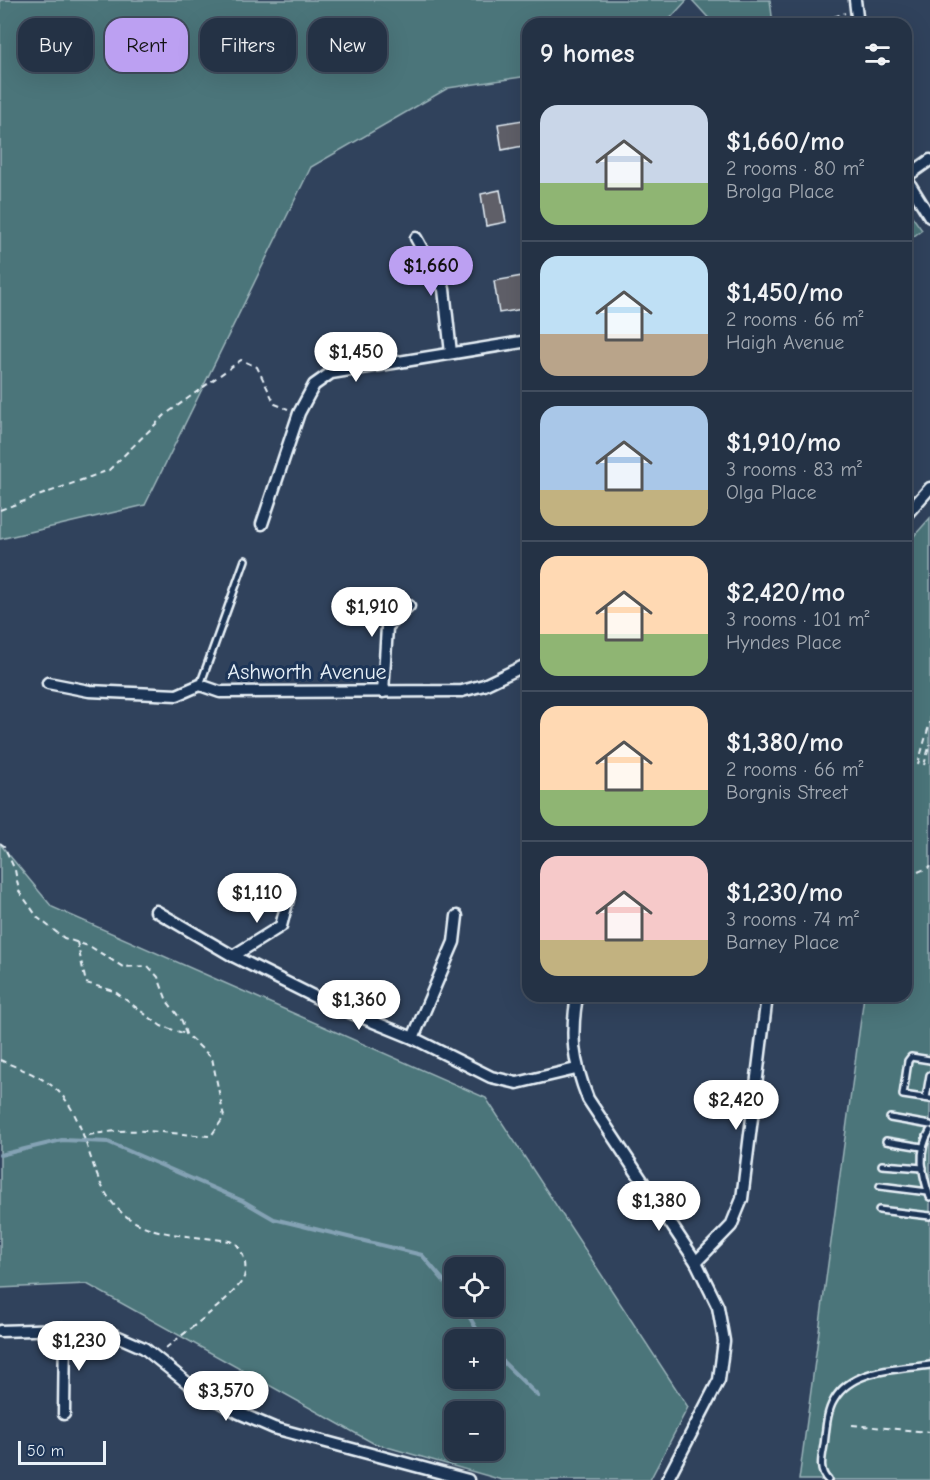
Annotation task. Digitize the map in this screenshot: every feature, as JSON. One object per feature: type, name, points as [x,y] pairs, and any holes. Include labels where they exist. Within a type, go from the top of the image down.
[{"type":"street","points":[[912,174],[930,160]]},
{"type":"street","points":[[912,188],[930,217]]},
{"type":"street","points":[[416,238],[444,289],[452,353]]},
{"type":"street","points":[[262,524],[299,413],[314,385],[331,373],[522,342]]},
{"type":"street","points":[[912,508],[930,488]]},
{"type":"street","points":[[383,692],[387,627],[409,606]]},
{"type":"street","name":"Ashworth Avenue","points":[[48,683],[89,691],[177,695],[200,685],[220,692],[462,691],[484,685],[522,667]]},
{"type":"street","points":[[233,956],[281,926],[288,899]]},
{"type":"street","points":[[156,911],[233,956],[327,1003],[413,1038],[491,1077],[517,1083],[576,1069]]},
{"type":"street","points":[[413,1038],[454,942],[457,916]]},
{"type":"street","points":[[576,1002],[571,1029],[576,1069],[588,1099],[696,1262],[718,1307],[724,1341],[719,1380],[667,1480]]},
{"type":"street","points":[[696,1262],[731,1226],[742,1199],[766,1002]]},
{"type":"street","points":[[64,1414],[65,1329]]},
{"type":"street","points":[[0,1331],[65,1329],[112,1334],[144,1348],[190,1385],[239,1413],[274,1428],[468,1480]]},
{"type":"street","points":[[424,1480],[428,1468]]},
{"type":"lane","points":[[200,685],[245,560]]},
{"type":"lane","points":[[930,1060],[911,1057],[906,1066],[903,1095],[928,1099],[930,1075]]},
{"type":"lane","points":[[890,1118],[930,1125]]},
{"type":"lane","points":[[880,1186],[929,1191],[921,1160],[922,1147],[929,1135]]},
{"type":"lane","points":[[886,1141],[922,1147]]},
{"type":"lane","points":[[921,1160],[930,1162]]},
{"type":"lane","points":[[882,1165],[923,1168]]},
{"type":"lane","points":[[879,1210],[930,1216]]},
{"type":"lane","points":[[828,1480],[821,1465],[829,1412],[834,1400],[847,1385],[864,1376],[930,1365]]},
{"type":"path","points":[[831,18],[856,9]]},
{"type":"path","points":[[0,510],[109,470],[166,414],[241,360],[257,367],[275,404],[299,413]]},
{"type":"path","points":[[918,764],[930,722]]},
{"type":"path","points":[[924,765],[930,744]]},
{"type":"path","points":[[0,843],[4,846],[15,870],[19,891],[39,918],[64,938],[91,947],[123,967],[148,966],[158,977],[166,1001],[182,1022],[186,1035]]},
{"type":"path","points":[[918,872],[930,867]]},
{"type":"path","points":[[77,942],[86,983],[114,991],[160,1026],[186,1035],[212,1058],[224,1117],[211,1136],[171,1134],[158,1129],[109,1130],[85,1136]]},
{"type":"path","points":[[0,1060],[56,1088],[73,1110],[85,1136],[95,1173],[115,1208],[137,1223],[162,1232],[235,1242],[243,1252],[244,1278],[235,1290],[167,1347],[163,1361]]},
{"type":"path","points":[[852,1425],[930,1432]]},
{"type":"green space","points":[[0,0],[687,0],[670,18],[522,18],[522,77],[448,88],[311,167],[145,505],[0,539]]},
{"type":"green space","points":[[692,0],[770,0],[772,18],[708,18]]},
{"type":"green space","points":[[912,216],[922,230],[912,238]]},
{"type":"green space","points":[[930,518],[930,1480],[799,1480],[863,1002],[912,1002],[912,538]]},
{"type":"green space","points":[[0,844],[52,907],[486,1098],[688,1407],[650,1480],[502,1480],[373,1443],[87,1284],[0,1288]]},
{"type":"building","points":[[522,120],[522,146],[502,150],[498,124]]},
{"type":"building","points":[[500,190],[506,222],[486,226],[481,194]]},
{"type":"building","points":[[522,276],[522,309],[499,313],[494,281]]},
{"type":"waterway","points":[[0,1155],[62,1140],[108,1142],[243,1201],[274,1219],[422,1255],[444,1281]]},
{"type":"waterway","points":[[469,1317],[477,1329]]},
{"type":"waterway","points":[[504,1363],[538,1396]]}]
